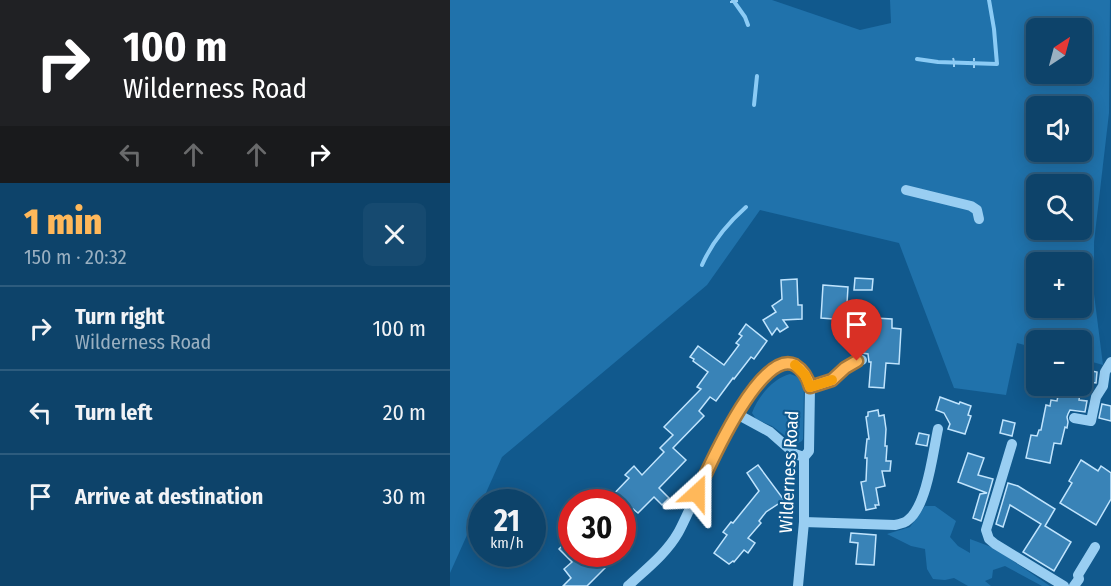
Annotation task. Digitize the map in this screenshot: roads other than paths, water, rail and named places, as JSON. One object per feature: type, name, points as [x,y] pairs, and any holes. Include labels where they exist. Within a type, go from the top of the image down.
[{"type":"street","points":[[906,190],[971,206],[977,210],[979,219]]},
{"type":"street","points":[[810,387],[827,383],[845,368],[862,360]]},
{"type":"street","name":"Wilderness Road","points":[[628,586],[667,549],[678,534],[713,458],[737,414],[772,370],[780,364],[788,363],[796,366],[805,375],[810,387],[808,451],[804,457],[804,522],[798,586]]},
{"type":"street","points":[[1074,418],[1091,421],[1096,397],[1103,386],[1105,372],[1111,363]]},
{"type":"street","points":[[737,414],[770,432],[795,454],[804,457]]},
{"type":"street","points":[[804,522],[895,525],[906,522],[914,515],[922,501],[938,429]]},
{"type":"street","points":[[1012,444],[986,530],[987,535],[995,544],[1064,586]]},
{"type":"street","points":[[1074,586],[1079,579],[1078,574],[1095,547]]},
{"type":"waterway","points":[[733,0],[748,25]]},
{"type":"waterway","points":[[917,59],[997,64],[989,0]]},
{"type":"waterway","points":[[754,105],[757,76]]},
{"type":"waterway","points":[[702,265],[721,233],[746,207]]}]
